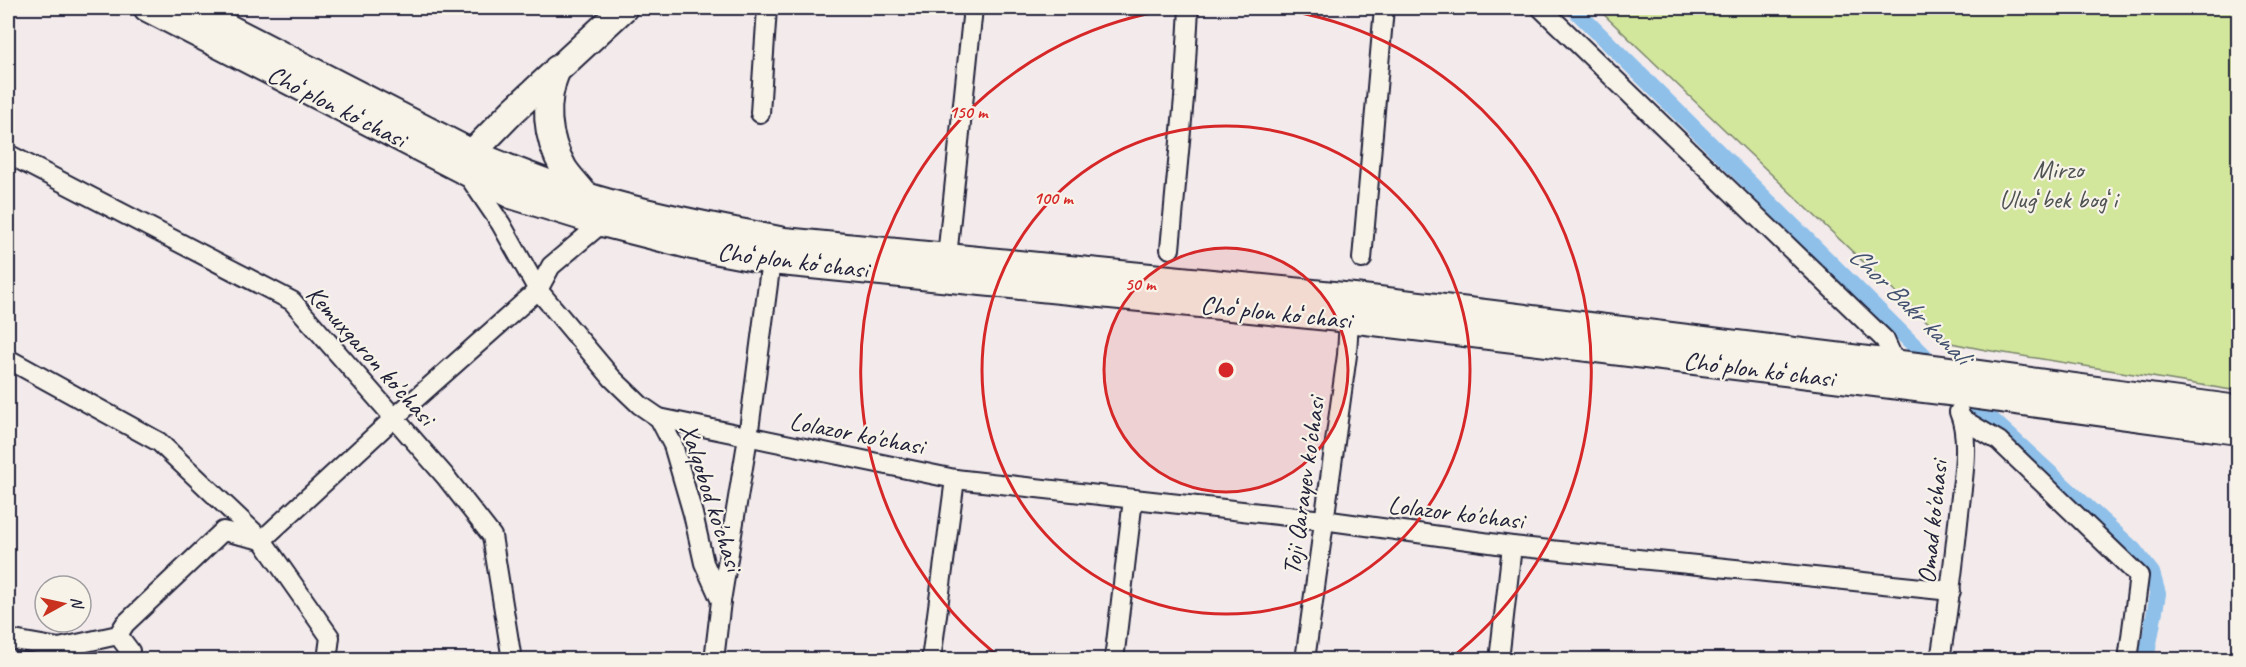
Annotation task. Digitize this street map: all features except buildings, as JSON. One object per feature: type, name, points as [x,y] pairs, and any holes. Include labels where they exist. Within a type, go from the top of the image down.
[{"type":"main road","name":"Choʻplon koʻchasi","points":[[147,8],[469,163],[514,170],[609,203],[698,224],[784,240],[1354,297],[1901,364],[1949,385],[1998,399],[2238,430]]},
{"type":"main road","name":"Choʻplon koʻchasi","points":[[190,8],[469,163],[511,195],[692,246],[771,261],[1349,319],[1949,385],[2238,409]]},
{"type":"main road","points":[[469,163],[557,68],[624,8]]},
{"type":"main road","points":[[557,68],[549,88],[547,111],[552,137],[565,170],[586,195]]},
{"type":"street","points":[[759,113],[767,8]]},
{"type":"street","points":[[946,257],[973,8]]},
{"type":"street","points":[[1170,249],[1184,98],[1189,8]]},
{"type":"street","points":[[1362,259],[1384,8]]},
{"type":"street","points":[[1541,8],[1885,340],[1901,364]]},
{"type":"street","name":"Kemuxgaron ko'chasi","points":[[8,154],[292,301],[445,476],[492,536],[512,660]]},
{"type":"street","name":"Xalqobod ko'chasi","points":[[469,163],[538,290],[612,378],[640,405],[659,418],[673,445],[704,562],[721,601],[714,660]]},
{"type":"street","points":[[262,540],[394,418],[538,290],[551,266],[602,222]]},
{"type":"street","points":[[721,601],[748,437],[771,261]]},
{"type":"street","name":"Toji Qarayev ko'chasi","points":[[1305,660],[1347,356],[1349,319]]},
{"type":"street","points":[[8,359],[159,442],[262,540],[330,637],[327,660]]},
{"type":"street","name":"Omad ko'chasi","points":[[1940,660],[1951,591],[1965,455],[1962,419],[1949,385]]},
{"type":"street","name":"Lolazor ko'chasi","points":[[659,418],[955,479],[1323,520],[1512,546],[1951,591]]},
{"type":"street","points":[[1962,419],[1999,441],[2139,576],[2128,660]]},
{"type":"street","points":[[931,660],[955,479]]},
{"type":"street","points":[[1114,660],[1133,500]]},
{"type":"street","points":[[8,639],[60,648],[118,635],[125,624],[222,531],[262,540]]},
{"type":"street","points":[[1499,660],[1512,546]]},
{"type":"street","points":[[118,635],[132,657]]},
{"type":"green space","name":"Mirzo Ulugʻbek bogʻi","points":[[1597,8],[2238,8],[2238,391],[1951,343]]},
{"type":"waterway","name":"Chor Bakr kanali","points":[[1573,8],[1938,369]]},
{"type":"waterway","name":"Chor Bakr kanali","points":[[1963,393],[2134,550],[2152,573],[2158,594],[2146,660]]}]
